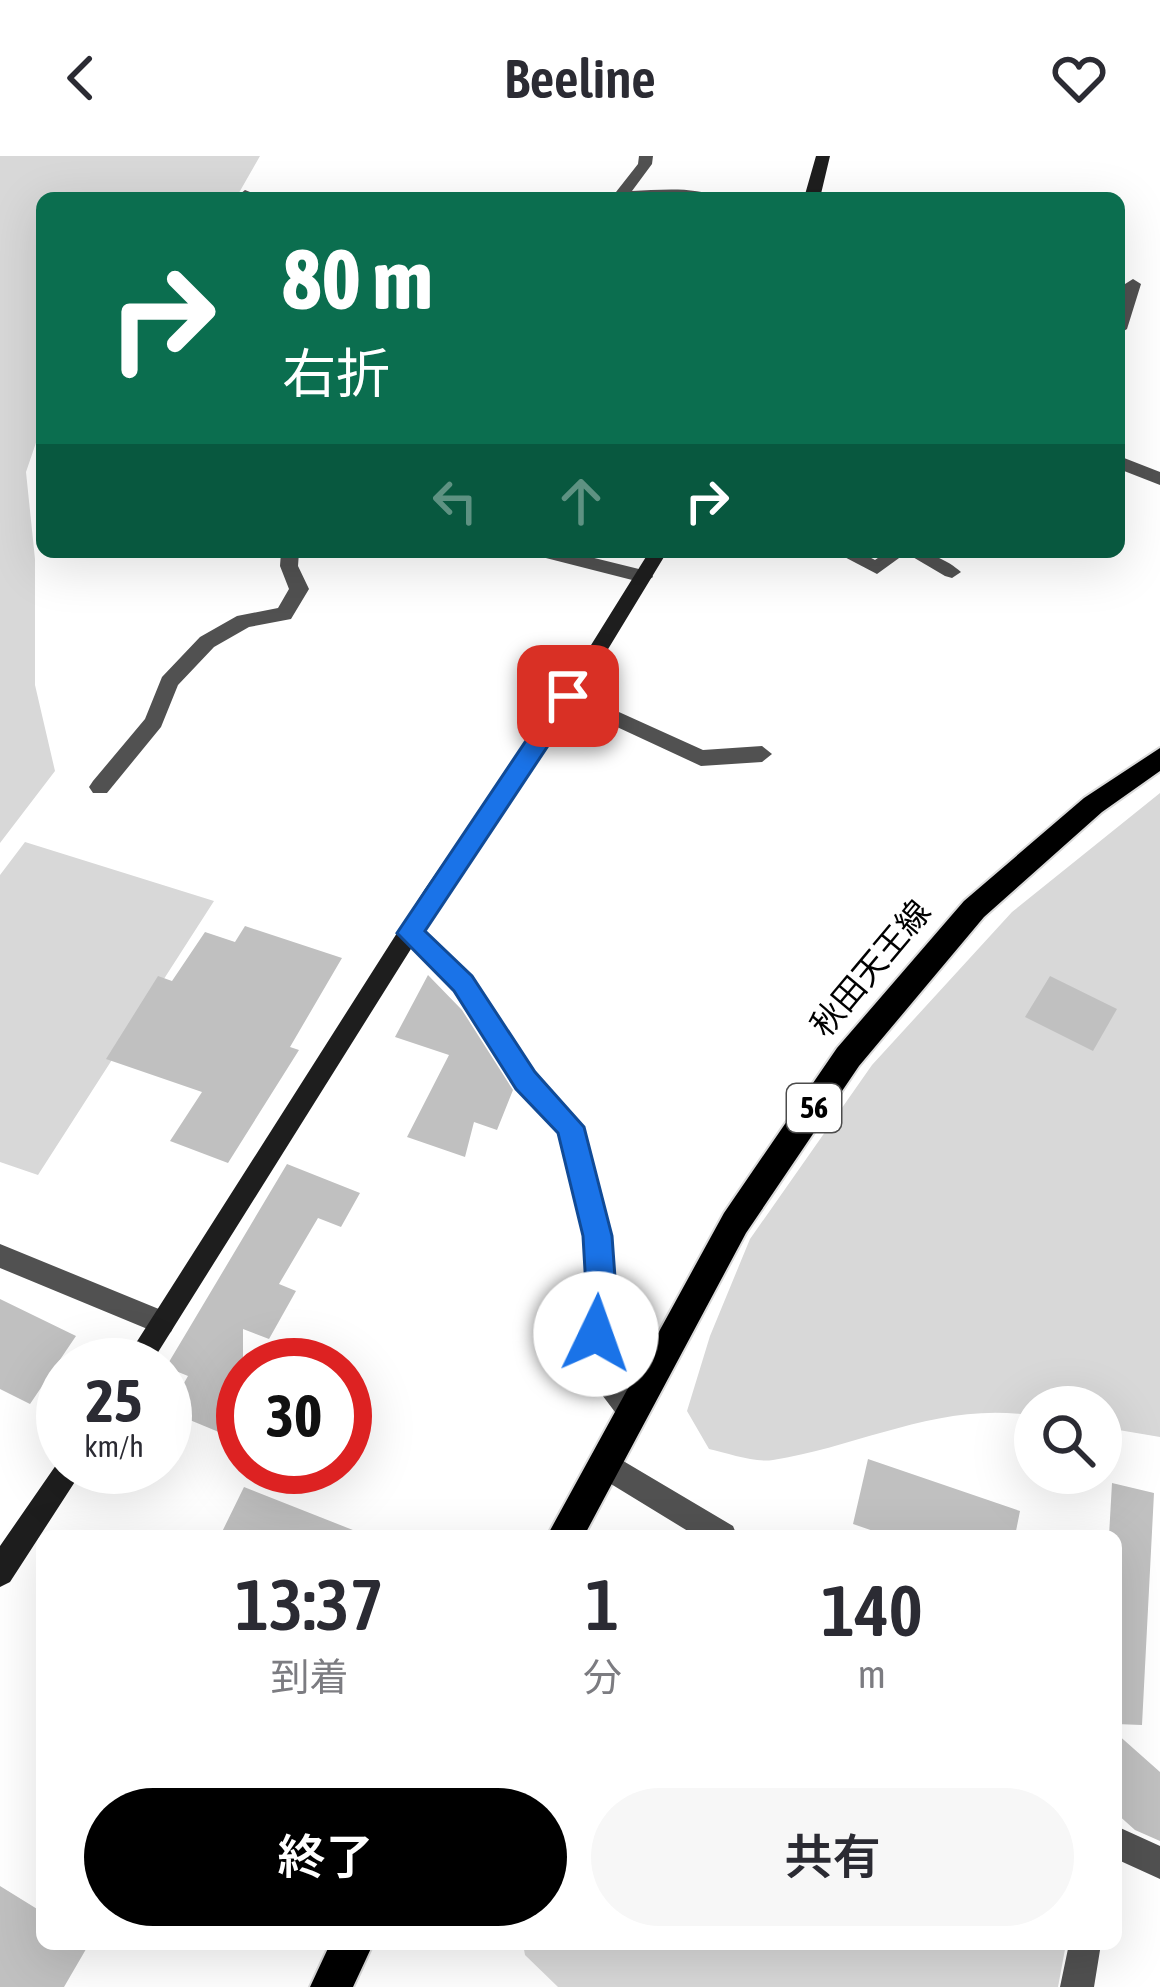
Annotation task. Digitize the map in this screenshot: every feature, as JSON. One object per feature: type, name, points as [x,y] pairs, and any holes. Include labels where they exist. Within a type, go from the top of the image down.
[{"type":"main road","name":"秋田天王線","points":[[569,1530],[735,1223],[848,1057],[974,909],[1093,805],[1160,758]]},
{"type":"main road","points":[[331,1987],[349,1950]]},
{"type":"street","points":[[623,192],[646,156]]},
{"type":"street","points":[[814,192],[824,156]]},
{"type":"street","points":[[1125,464],[1160,478]]},
{"type":"street","points":[[100,787],[154,722],[169,682],[207,642],[244,621],[284,614],[299,589],[290,558]]},
{"type":"street","points":[[569,558],[644,577]]},
{"type":"street","points":[[152,1338],[655,558]]},
{"type":"street","points":[[856,558],[877,568],[890,558]]},
{"type":"street","points":[[925,558],[952,572]]},
{"type":"street","points":[[568,696],[701,758],[762,754]]},
{"type":"street","points":[[410,933],[463,983],[525,1080],[570,1127],[597,1236],[602,1305],[591,1363],[631,1411]]},
{"type":"street","points":[[0,1256],[162,1322]]},
{"type":"street","points":[[604,1463],[712,1530]]},
{"type":"street","points":[[0,1572],[51,1494]]},
{"type":"street","points":[[1122,1845],[1160,1863]]},
{"type":"street","points":[[1077,1987],[1084,1950]]},
{"type":"shaded area","points":[[0,156],[260,156],[239,192],[36,192],[36,443],[26,472],[35,559],[35,685],[55,771],[0,843]]},
{"type":"shaded area","points":[[1160,793],[1160,1437],[1122,1431],[1122,1386],[1014,1386],[1014,1414],[935,1419],[766,1461],[709,1449],[687,1411],[710,1336],[750,1239],[872,1065],[1012,912]]},
{"type":"shaded area","points":[[25,842],[214,901],[38,1175],[0,1162],[0,875]]},
{"type":"shaded area","points":[[524,1950],[1065,1950],[1058,1987],[558,1987]]},
{"type":"building","points":[[245,926],[342,958],[290,1047],[299,1050],[228,1163],[170,1141],[202,1092],[106,1059],[158,976],[172,981],[205,932],[235,942]]},
{"type":"building","points":[[428,975],[462,1010],[513,1090],[497,1130],[474,1122],[465,1157],[407,1137],[449,1055],[395,1037]]},
{"type":"building","points":[[1050,976],[1117,1009],[1093,1051],[1025,1017]]},
{"type":"building","points":[[287,1164],[360,1193],[341,1227],[318,1218],[279,1284],[296,1291],[270,1338],[243,1329],[243,1338],[216,1338],[216,1431],[192,1421],[192,1338],[183,1338]]},
{"type":"building","points":[[0,1299],[76,1336],[36,1338],[36,1395],[30,1404],[0,1389]]},
{"type":"building","points":[[868,1459],[1020,1511],[1016,1530],[870,1530],[853,1524]]},
{"type":"building","points":[[1122,1485],[1154,1493],[1142,1725],[1122,1724],[1122,1530],[1109,1530],[1111,1494],[1122,1494]]},
{"type":"building","points":[[241,1494],[262,1494],[353,1530],[223,1530]]},
{"type":"building","points":[[1122,1738],[1160,1772],[1160,1841],[1122,1818]]},
{"type":"building","points":[[0,1886],[36,1908],[36,1950],[86,1950],[64,1987],[0,1987]]},
{"type":"route","points":[[568,696],[410,933],[463,983],[525,1080],[570,1127],[597,1236],[602,1305],[596,1334]]}]
